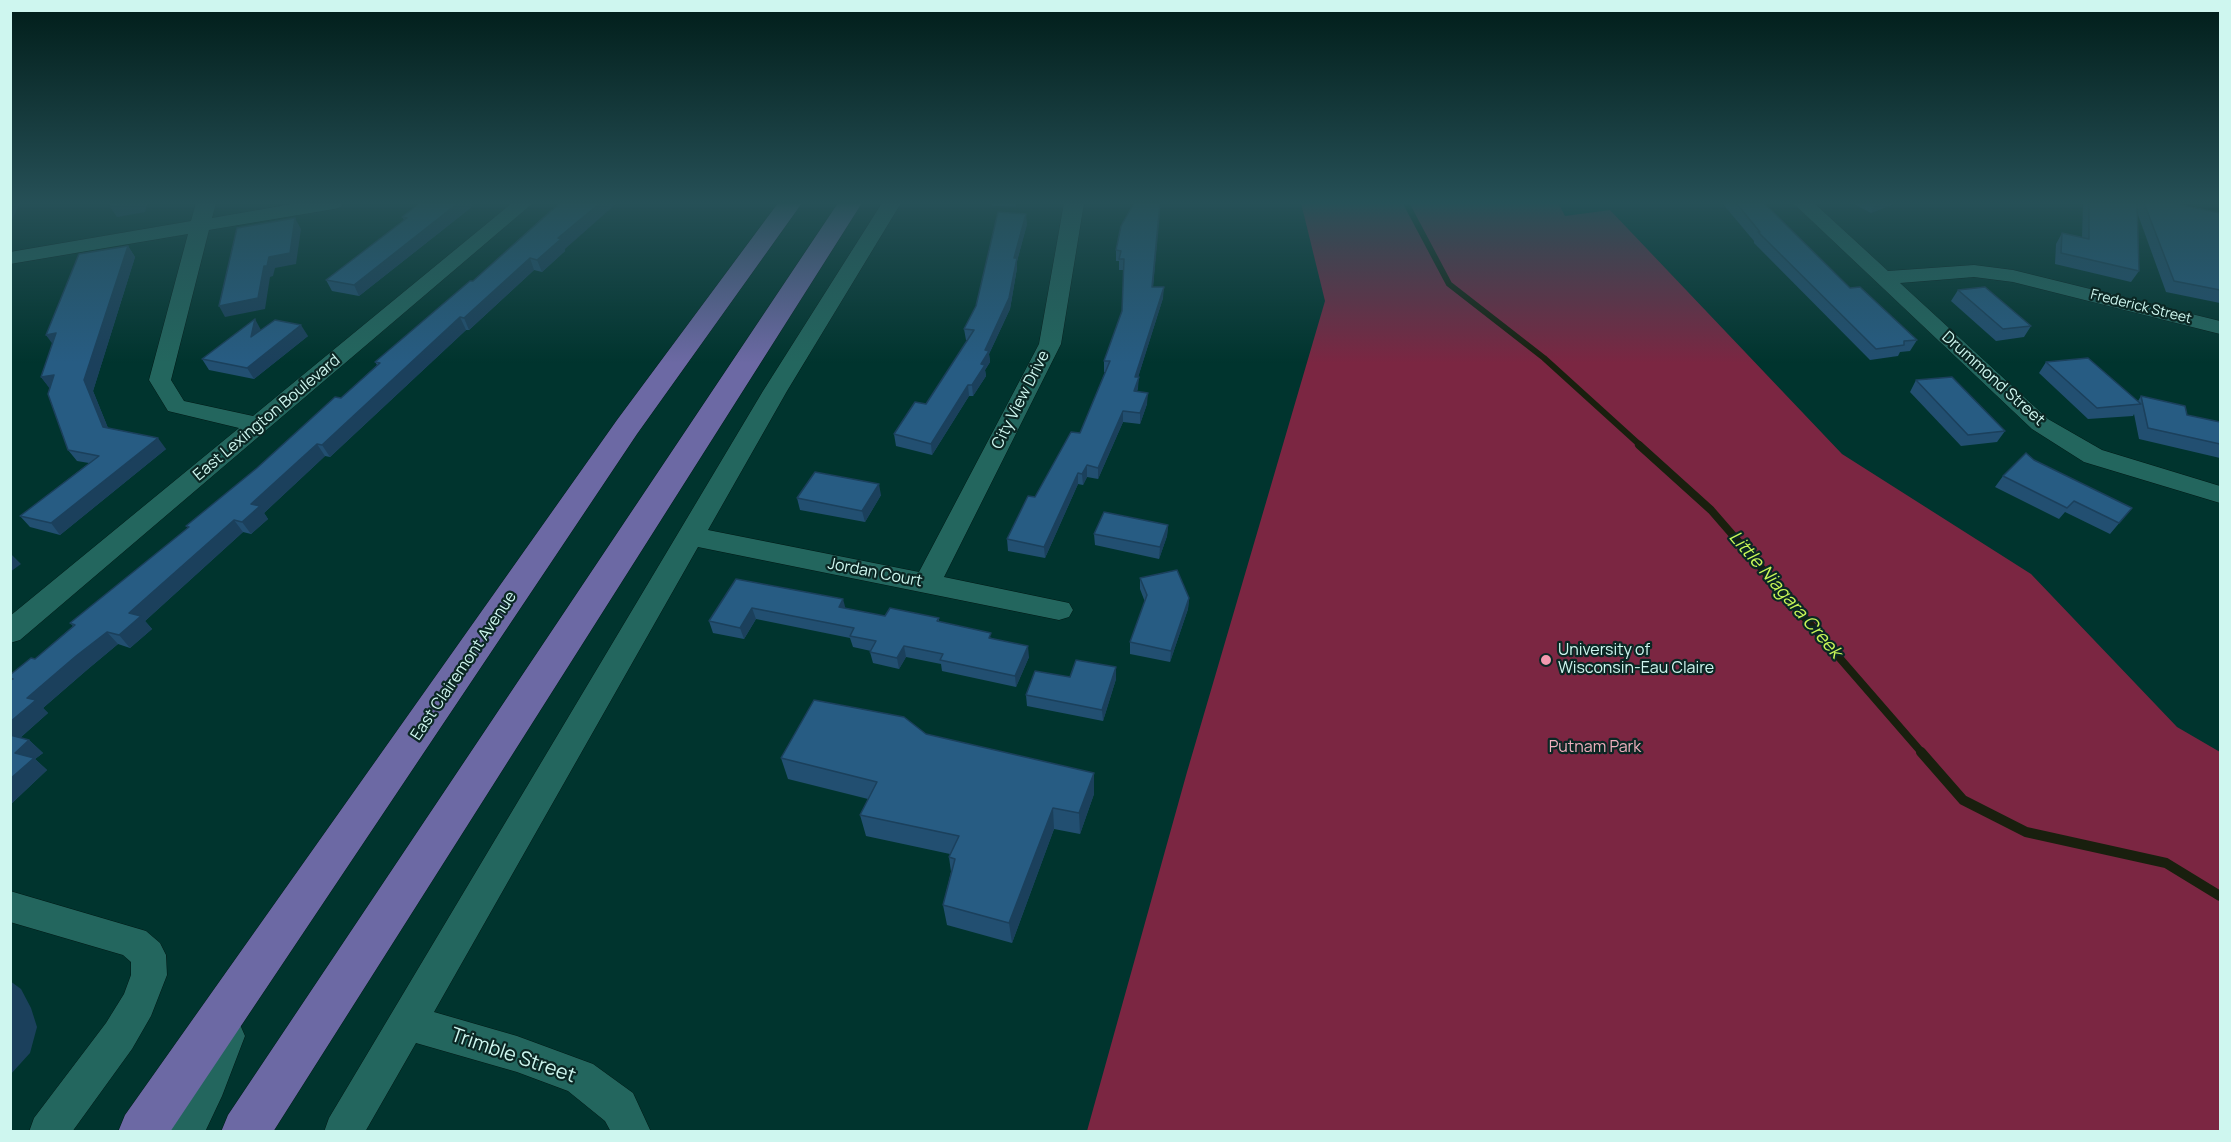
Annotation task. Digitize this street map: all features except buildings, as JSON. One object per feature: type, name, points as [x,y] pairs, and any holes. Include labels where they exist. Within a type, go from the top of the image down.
[{"type":"main road","name":"East Clairemont Avenue","points":[[142,1131],[627,427],[751,256]]},
{"type":"main road","points":[[245,1131],[815,256]]},
{"type":"street","points":[[193,256],[160,380],[176,406],[259,425]]},
{"type":"street","name":"East Lexington Boulevard","points":[[10,632],[460,256]]},
{"type":"street","points":[[343,1131],[690,536],[858,256]]},
{"type":"street","name":"City View Drive","points":[[927,583],[1050,344],[1065,256]]},
{"type":"street","name":"Drummond Street","points":[[1860,256],[2040,424],[2092,456],[2220,495]]},
{"type":"street","name":"Frederick Street","points":[[1884,278],[1974,271],[2013,276],[2220,327]]},
{"type":"street","name":"Jordan Court","points":[[690,536],[1059,610]]},
{"type":"street","points":[[10,906],[134,942],[148,955],[149,975],[138,1004],[119,1036],[48,1131]]},
{"type":"street","points":[[179,1131],[199,1096],[237,995]]},
{"type":"street","name":"Trimble Street","points":[[408,1023],[517,1053],[580,1077],[619,1107],[632,1131]]},
{"type":"green space","name":"Putnam Park","points":[[1314,256],[1654,256],[1842,454],[2031,574],[2177,727],[2220,752],[2220,1131],[1087,1131],[1187,772],[1325,301]]},
{"type":"waterway","name":"Little Niagara Creek","points":[[1434,256],[1449,284],[1544,358],[1641,446]]},
{"type":"waterway","name":"Little Niagara Creek","points":[[1639,445],[1711,510],[1923,754]]},
{"type":"waterway","name":"Little Niagara Creek","points":[[1921,752],[1963,800],[2026,832],[2166,863],[2220,896]]},
{"type":"place","name":"University of Wisconsin-Eau Claire","points":[[1546,660]]}]
